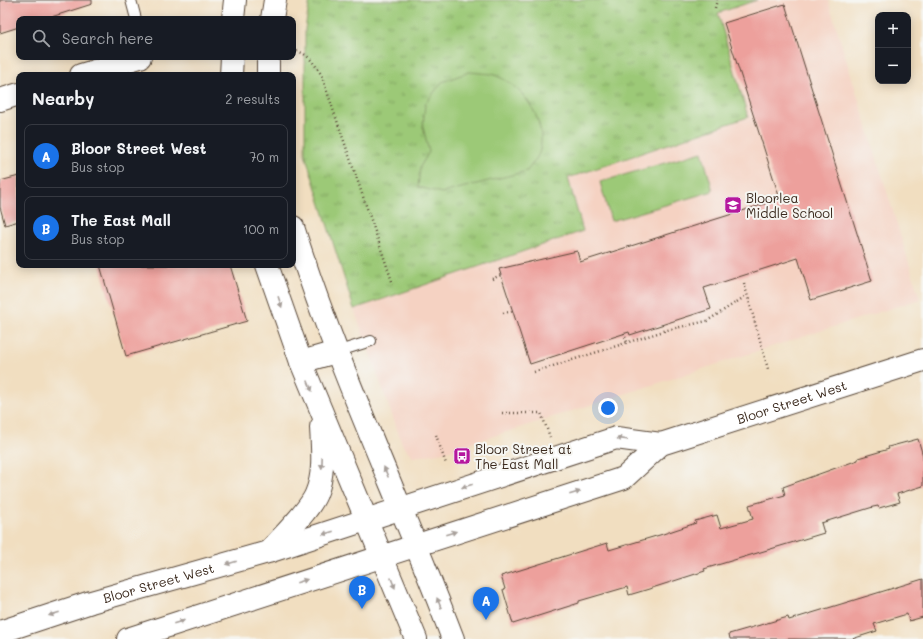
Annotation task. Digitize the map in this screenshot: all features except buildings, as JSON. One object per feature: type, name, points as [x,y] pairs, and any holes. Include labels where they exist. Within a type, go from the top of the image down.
[{"type":"main road","points":[[233,16],[235,0]]},
{"type":"main road","points":[[272,16],[275,0]]},
{"type":"main road","points":[[91,72],[130,60]]},
{"type":"main road","points":[[231,72],[232,60]]},
{"type":"main road","points":[[268,60],[268,72]]},
{"type":"main road","points":[[0,100],[16,95]]},
{"type":"main road","points":[[296,236],[336,352],[390,480],[414,545],[453,639]]},
{"type":"main road","points":[[268,268],[300,362],[365,521],[382,555],[416,639]]},
{"type":"main road","points":[[300,362],[336,352]]},
{"type":"main road","name":"Bloor Street West","points":[[128,639],[382,555],[624,478],[661,444],[923,360]]},
{"type":"main road","points":[[268,552],[296,521],[316,495],[322,467],[320,410]]},
{"type":"main road","name":"Bloor Street West","points":[[0,632],[92,602],[268,552],[616,438],[661,444]]},
{"type":"lane","points":[[131,0],[135,16]]},
{"type":"lane","points":[[336,352],[371,341]]},
{"type":"path","points":[[715,8],[717,0]]},
{"type":"path","points":[[296,51],[304,52],[311,58],[322,74],[393,284]]},
{"type":"path","points":[[492,279],[501,276]]},
{"type":"path","points":[[744,283],[746,296],[768,369]]},
{"type":"path","points":[[534,372],[666,330],[707,321],[746,296]]},
{"type":"path","points":[[503,313],[513,311]]},
{"type":"path","points":[[624,333],[628,342]]},
{"type":"path","points":[[502,413],[541,413],[549,437]]},
{"type":"path","points":[[436,435],[446,464]]},
{"type":"shaded area","name":"Bloorlea Middle School","points":[[757,0],[828,0],[920,299],[444,452],[414,457],[403,446],[354,309],[583,231],[567,179],[747,118],[718,13]]},
{"type":"green space","points":[[310,0],[757,0],[718,13],[748,117],[568,178],[583,231],[354,309],[305,154],[305,29]]},
{"type":"green space","points":[[469,72],[491,74],[502,78],[522,93],[535,114],[540,126],[540,150],[537,158],[527,171],[442,193],[418,187],[420,167],[429,152],[423,127],[425,104],[442,82]]},
{"type":"green space","points":[[702,152],[713,191],[611,221],[600,182]]},
{"type":"place","name":"Bloorlea Middle School","points":[[733,205]]},
{"type":"place","name":"Bloor Street at The East Mall","points":[[462,456]]},
{"type":"place","name":"The East Mall","points":[[362,609]]},
{"type":"place","name":"Bloor Street West","points":[[486,620]]}]
